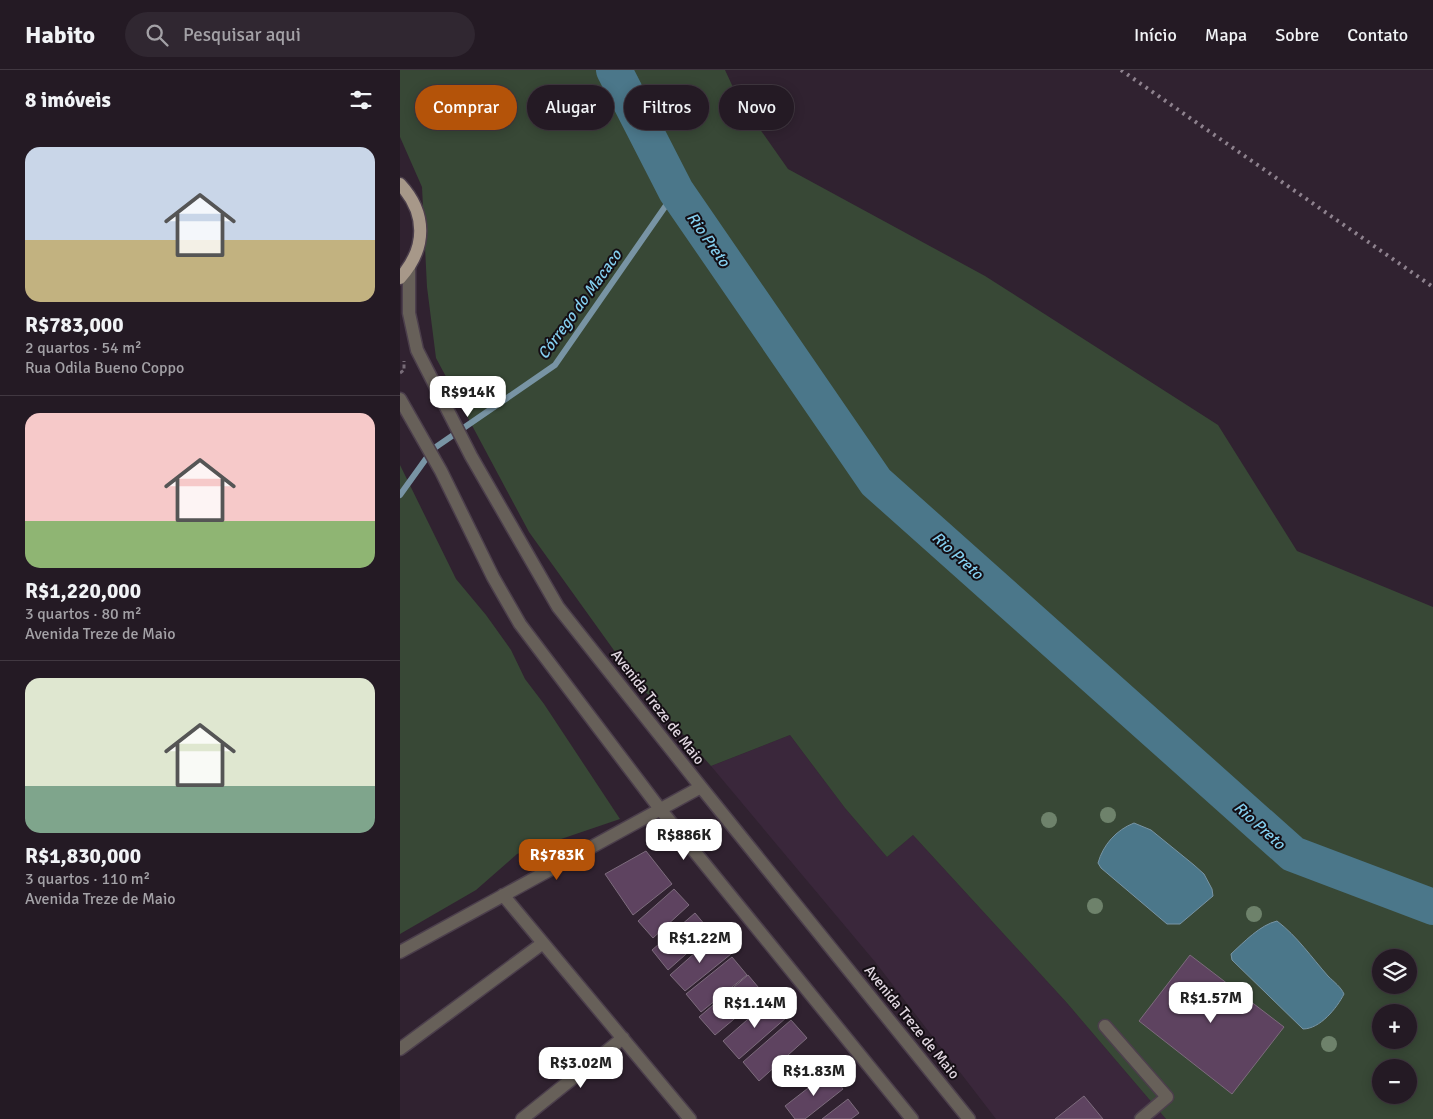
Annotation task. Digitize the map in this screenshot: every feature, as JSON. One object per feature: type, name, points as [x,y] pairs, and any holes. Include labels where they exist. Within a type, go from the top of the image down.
[{"type":"main road","points":[[400,184],[409,193],[416,207],[420,222],[420,238],[416,254],[409,268],[400,278]]},
{"type":"street","name":"Avenida Treze de Maio","points":[[409,268],[409,313],[417,350],[471,456],[558,607],[969,1119]]},
{"type":"street","points":[[403,403],[442,471],[493,577],[520,624],[660,809],[912,1119]]},
{"type":"street","points":[[400,952],[701,787]]},
{"type":"street","points":[[503,895],[690,1119]]},
{"type":"street","points":[[400,1049],[543,943]]},
{"type":"street","points":[[1105,1026],[1167,1097],[1141,1119]]},
{"type":"street","points":[[522,1119],[622,1038]]},
{"type":"shaded area","points":[[790,735],[845,808],[887,857],[913,835],[1067,1003],[1166,1119],[996,1119],[876,963],[711,766]]},
{"type":"green space","points":[[400,70],[725,70],[732,85],[719,85],[719,130],[761,130],[788,169],[985,276],[1218,425],[1297,551],[1433,607],[1433,1119],[1166,1119],[1067,1003],[913,835],[887,857],[845,808],[790,735],[711,766],[636,681],[529,532],[436,358],[427,287],[422,187],[400,137]]},
{"type":"green space","points":[[400,465],[456,579],[486,615],[511,650],[525,679],[544,704],[620,819],[517,854],[476,890],[400,934]]},
{"type":"water","points":[[1134,823],[1151,830],[1194,865],[1204,874],[1212,889],[1213,896],[1180,924],[1167,924],[1101,868],[1098,863],[1103,850],[1111,839],[1121,830]]},
{"type":"water","points":[[1277,921],[1298,940],[1344,994],[1327,1017],[1316,1026],[1303,1029],[1232,960],[1231,954],[1247,939],[1264,926]]},
{"type":"building","points":[[646,851],[672,884],[633,915],[605,874]]},
{"type":"building","points":[[674,889],[689,905],[653,938],[638,921]]},
{"type":"building","points":[[695,913],[711,932],[668,970],[652,950]]},
{"type":"building","points":[[714,936],[731,954],[685,991],[670,975]]},
{"type":"building","points":[[1190,955],[1284,1027],[1232,1094],[1139,1021]]},
{"type":"building","points":[[732,957],[747,975],[701,1012],[686,994]]},
{"type":"building","points":[[748,975],[764,994],[715,1035],[699,1017]]},
{"type":"building","points":[[771,999],[787,1017],[739,1059],[723,1041]]},
{"type":"building","points":[[791,1020],[807,1038],[759,1081],[743,1062]]},
{"type":"building","points":[[830,1071],[843,1089],[805,1119],[795,1119],[785,1106]]},
{"type":"building","points":[[1084,1096],[1103,1119],[1055,1119]]},
{"type":"building","points":[[848,1099],[859,1113],[851,1119],[822,1119]]},
{"type":"waterway","name":"Rio Preto","points":[[614,70],[676,191],[876,482],[1293,854],[1433,907]]},
{"type":"waterway","name":"Córrego do Macaco","points":[[400,495],[433,449],[555,365],[676,191]]},
{"type":"railway","points":[[1121,70],[1433,287]]}]
